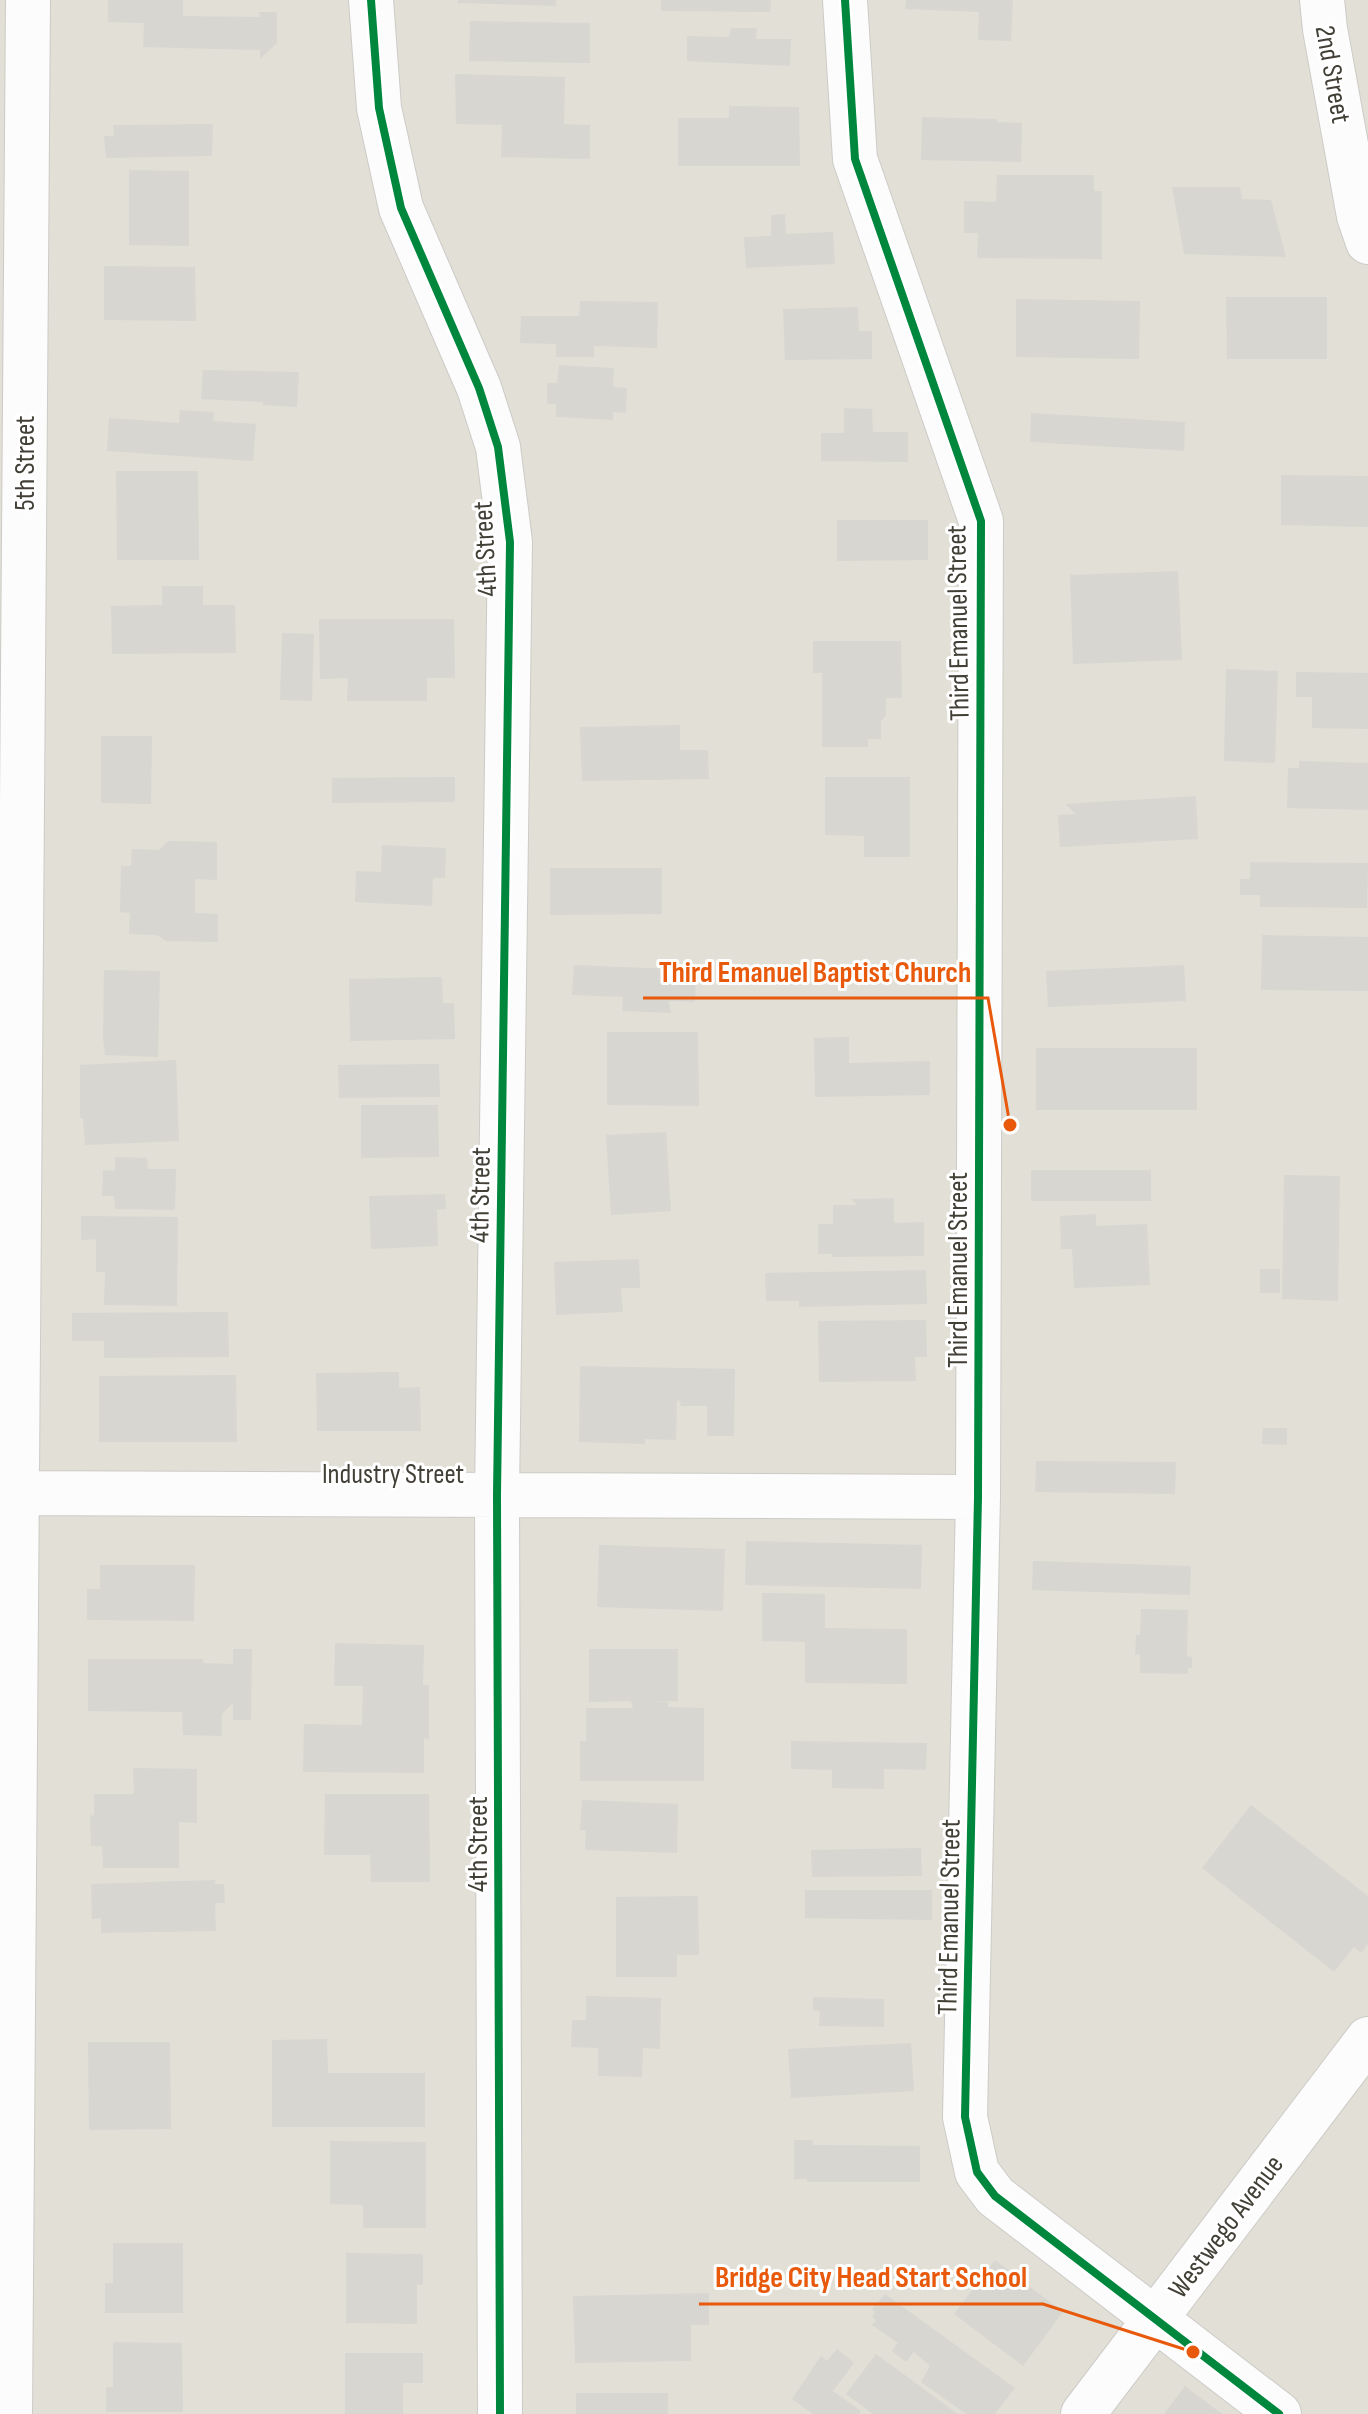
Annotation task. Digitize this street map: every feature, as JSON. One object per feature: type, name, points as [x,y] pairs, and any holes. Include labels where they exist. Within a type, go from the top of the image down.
[{"type":"street","name":"5th Street","points":[[10,2414],[8,1494],[28,0]]},
{"type":"street","name":"4th Street","points":[[371,0],[379,108],[401,208],[479,388],[498,447],[510,542],[497,1495],[500,2414]]},
{"type":"street","name":"Third Emanuel Street","points":[[845,0],[855,159],[981,521],[978,1497],[965,2117],[977,2172],[995,2196],[1279,2414]]},
{"type":"street","name":"2nd Street","points":[[1322,0],[1359,216],[1368,242]]},
{"type":"street","name":"Industry Street","points":[[8,1494],[978,1497]]},
{"type":"street","name":"Westwego Avenue","points":[[1083,2414],[1368,2039]]},
{"type":"shaded area","points":[[0,0],[1368,0],[1368,2414],[0,2414]]},
{"type":"building","points":[[108,0],[183,0],[183,16],[261,17],[258,12],[277,12],[277,43],[260,59],[260,50],[143,47],[144,23],[108,22]]},
{"type":"building","points":[[458,0],[556,0],[556,6],[458,3]]},
{"type":"building","points":[[661,0],[771,0],[770,12],[661,11]]},
{"type":"building","points":[[906,0],[1013,0],[1011,41],[978,40],[979,12],[905,9]]},
{"type":"building","points":[[470,21],[590,23],[590,63],[469,61]]},
{"type":"building","points":[[731,28],[757,28],[756,39],[791,39],[790,66],[687,61],[687,36],[729,37]]},
{"type":"building","points":[[455,74],[565,77],[564,124],[590,125],[590,159],[501,157],[502,125],[456,124]]},
{"type":"building","points":[[729,106],[799,107],[800,166],[678,166],[678,118],[729,118]]},
{"type":"building","points":[[922,117],[997,119],[997,122],[1022,123],[1021,162],[921,160]]},
{"type":"building","points":[[213,124],[212,156],[106,158],[104,136],[114,136],[113,125]]},
{"type":"building","points":[[129,170],[189,171],[189,246],[129,245]]},
{"type":"building","points":[[997,175],[1094,175],[1094,191],[1102,191],[1102,259],[977,258],[978,233],[964,233],[964,201],[996,202]]},
{"type":"building","points":[[1172,187],[1240,187],[1242,199],[1271,200],[1286,257],[1184,254]]},
{"type":"building","points":[[785,214],[786,234],[833,232],[835,264],[746,268],[744,237],[771,236],[771,215]]},
{"type":"building","points":[[104,266],[195,267],[196,321],[104,320]]},
{"type":"building","points":[[1226,297],[1327,297],[1327,359],[1227,359]]},
{"type":"building","points":[[1016,299],[1140,301],[1139,359],[1016,357]]},
{"type":"building","points":[[580,301],[658,302],[657,348],[594,346],[594,357],[556,357],[556,344],[520,343],[521,316],[579,316]]},
{"type":"building","points":[[858,307],[859,331],[872,331],[872,359],[785,360],[783,309]]},
{"type":"building","points":[[559,365],[614,368],[613,387],[627,388],[626,413],[613,412],[613,420],[556,417],[556,404],[547,404],[547,383],[557,383]]},
{"type":"building","points":[[203,370],[299,372],[297,407],[201,399]]},
{"type":"building","points":[[844,408],[872,409],[873,432],[908,432],[908,462],[821,461],[821,433],[844,433]]},
{"type":"building","points":[[180,410],[214,412],[213,421],[256,424],[253,461],[107,451],[109,418],[179,423]]},
{"type":"building","points":[[1031,413],[1185,422],[1184,451],[1030,442]]},
{"type":"building","points":[[116,471],[198,471],[199,560],[117,560]]},
{"type":"building","points":[[1281,475],[1368,476],[1368,527],[1281,525]]},
{"type":"building","points":[[837,520],[928,520],[928,560],[837,561]]},
{"type":"building","points":[[1178,571],[1182,660],[1073,664],[1070,575]]},
{"type":"building","points":[[162,586],[203,586],[203,605],[235,605],[236,653],[112,654],[111,606],[162,605]]},
{"type":"building","points":[[319,619],[454,619],[455,678],[427,678],[427,701],[347,701],[348,678],[320,679]]},
{"type":"building","points":[[282,633],[314,634],[312,701],[280,700]]},
{"type":"building","points":[[813,641],[901,641],[902,698],[886,698],[881,739],[868,739],[868,747],[822,747],[822,673],[813,673]]},
{"type":"building","points":[[1226,669],[1278,671],[1275,763],[1224,761]]},
{"type":"building","points":[[1296,672],[1368,673],[1368,729],[1312,728],[1312,697],[1296,697]]},
{"type":"building","points":[[680,725],[680,750],[708,750],[709,779],[582,781],[580,727]]},
{"type":"building","points":[[101,736],[152,736],[151,804],[101,803]]},
{"type":"building","points":[[1299,761],[1368,763],[1368,810],[1287,808],[1288,768],[1299,768]]},
{"type":"building","points":[[455,777],[455,802],[332,803],[332,778]]},
{"type":"building","points":[[825,777],[910,777],[910,857],[864,857],[864,836],[825,835]]},
{"type":"building","points":[[1196,796],[1198,839],[1060,847],[1058,815],[1076,814],[1065,804]]},
{"type":"building","points":[[168,841],[217,842],[217,880],[195,879],[195,913],[218,914],[218,942],[166,941],[157,935],[129,934],[130,913],[120,912],[121,866],[131,866],[132,849],[159,850]]},
{"type":"building","points":[[382,845],[446,848],[445,878],[433,878],[432,906],[355,902],[356,871],[381,872]]},
{"type":"building","points":[[1250,862],[1368,863],[1367,908],[1260,907],[1260,895],[1240,895],[1240,879],[1250,879]]},
{"type":"building","points":[[550,868],[662,868],[662,914],[550,915]]},
{"type":"building","points":[[1262,935],[1368,937],[1368,991],[1261,990]]},
{"type":"building","points":[[574,965],[696,970],[695,1002],[669,1001],[671,1013],[622,1011],[623,997],[572,995]]},
{"type":"building","points":[[1184,965],[1186,1001],[1048,1007],[1046,971]]},
{"type":"building","points":[[104,970],[160,971],[158,1057],[105,1055]]},
{"type":"building","points":[[442,977],[443,1003],[454,1003],[455,1039],[350,1041],[349,979]]},
{"type":"building","points":[[607,1032],[698,1032],[699,1106],[607,1105]]},
{"type":"building","points":[[849,1037],[849,1063],[930,1061],[930,1095],[815,1097],[814,1038]]},
{"type":"building","points":[[1036,1048],[1197,1048],[1197,1110],[1036,1110]]},
{"type":"building","points":[[176,1060],[179,1141],[85,1145],[83,1118],[80,1118],[80,1065]]},
{"type":"building","points":[[439,1064],[440,1097],[339,1098],[338,1065]]},
{"type":"building","points":[[361,1105],[438,1105],[439,1157],[361,1158]]},
{"type":"building","points":[[666,1132],[671,1211],[611,1215],[606,1135]]},
{"type":"building","points":[[115,1157],[147,1158],[148,1169],[176,1169],[175,1210],[115,1209],[114,1196],[102,1196],[103,1170],[115,1171]]},
{"type":"building","points":[[1031,1170],[1151,1170],[1151,1201],[1031,1201]]},
{"type":"building","points":[[1284,1175],[1340,1176],[1338,1301],[1282,1299]]},
{"type":"building","points":[[445,1194],[446,1209],[437,1210],[438,1246],[371,1249],[369,1196]]},
{"type":"building","points":[[894,1198],[894,1223],[924,1222],[924,1256],[832,1257],[832,1254],[818,1254],[818,1224],[833,1224],[833,1205],[857,1205],[851,1199]]},
{"type":"building","points":[[1096,1214],[1096,1226],[1147,1224],[1150,1285],[1074,1288],[1072,1249],[1061,1249],[1060,1216]]},
{"type":"building","points":[[81,1216],[178,1217],[177,1306],[104,1305],[105,1272],[96,1272],[96,1239],[81,1240]]},
{"type":"building","points":[[639,1259],[640,1288],[621,1288],[623,1312],[556,1315],[554,1262]]},
{"type":"building","points":[[1260,1269],[1280,1269],[1280,1293],[1260,1293]]},
{"type":"building","points":[[926,1270],[927,1304],[799,1307],[799,1301],[766,1301],[765,1273]]},
{"type":"building","points":[[228,1312],[229,1357],[104,1358],[104,1341],[72,1341],[72,1313]]},
{"type":"building","points":[[926,1320],[927,1357],[915,1357],[916,1381],[819,1382],[818,1321]]},
{"type":"building","points":[[580,1366],[735,1369],[734,1436],[707,1436],[707,1406],[680,1406],[681,1402],[677,1400],[676,1440],[645,1439],[645,1444],[579,1442]]},
{"type":"building","points":[[399,1372],[399,1388],[420,1387],[421,1431],[317,1431],[316,1373]]},
{"type":"building","points":[[236,1375],[237,1442],[99,1442],[99,1376]]},
{"type":"building","points":[[1263,1428],[1287,1428],[1287,1445],[1262,1444]]},
{"type":"building","points":[[1036,1461],[1176,1462],[1175,1494],[1035,1492]]},
{"type":"building","points":[[746,1541],[922,1545],[921,1589],[745,1585]]},
{"type":"building","points":[[599,1545],[725,1549],[723,1611],[597,1607]]},
{"type":"building","points":[[1033,1561],[1191,1566],[1190,1595],[1032,1590]]},
{"type":"building","points":[[100,1565],[195,1565],[194,1621],[87,1620],[87,1589],[100,1589]]},
{"type":"building","points":[[762,1593],[825,1594],[825,1628],[907,1629],[907,1684],[805,1683],[805,1642],[762,1641]]},
{"type":"building","points":[[1141,1609],[1188,1610],[1187,1656],[1192,1657],[1192,1668],[1188,1667],[1188,1674],[1140,1673],[1140,1654],[1135,1655]]},
{"type":"building","points":[[335,1643],[424,1645],[423,1685],[429,1685],[429,1740],[424,1738],[424,1773],[303,1772],[304,1724],[362,1725],[363,1686],[334,1686]]},
{"type":"building","points":[[233,1649],[252,1649],[251,1720],[233,1720],[233,1703],[222,1714],[222,1736],[183,1735],[182,1712],[88,1711],[88,1659],[203,1659],[203,1663],[233,1664]]},
{"type":"building","points":[[589,1649],[678,1649],[678,1701],[646,1702],[668,1702],[668,1707],[704,1708],[704,1781],[580,1781],[580,1741],[586,1741],[586,1708],[633,1708],[631,1701],[589,1702]]},
{"type":"building","points":[[791,1741],[927,1743],[926,1770],[884,1769],[884,1789],[832,1788],[832,1770],[791,1769]]},
{"type":"building","points":[[133,1768],[197,1769],[197,1823],[179,1822],[179,1868],[103,1868],[102,1846],[91,1846],[90,1815],[94,1816],[94,1794],[134,1794]]},
{"type":"building","points":[[325,1794],[429,1794],[430,1882],[371,1882],[370,1855],[324,1855]]},
{"type":"building","points":[[582,1800],[678,1804],[677,1853],[585,1850],[586,1830],[580,1830]]},
{"type":"building","points":[[1251,1805],[1368,1896],[1368,1944],[1361,1953],[1354,1947],[1334,1972],[1202,1868]]},
{"type":"building","points":[[921,1848],[922,1876],[812,1877],[811,1850]]},
{"type":"building","points":[[216,1880],[214,1884],[224,1884],[225,1903],[215,1903],[216,1931],[101,1933],[101,1918],[92,1919],[91,1884]]},
{"type":"building","points":[[805,1890],[932,1890],[932,1920],[805,1918]]},
{"type":"building","points":[[698,1896],[699,1955],[677,1955],[677,1977],[616,1977],[616,1897]]},
{"type":"building","points":[[586,1996],[661,1998],[660,2049],[643,2048],[642,2077],[598,2076],[598,2048],[571,2047],[572,2020],[586,2020]]},
{"type":"building","points":[[813,1997],[884,1999],[884,2027],[819,2026],[820,2011],[813,2010]]},
{"type":"building","points":[[327,2039],[328,2073],[425,2073],[425,2127],[272,2127],[272,2040]]},
{"type":"building","points":[[88,2042],[170,2042],[171,2129],[89,2130]]},
{"type":"building","points":[[911,2043],[914,2091],[791,2098],[788,2049]]},
{"type":"building","points":[[794,2140],[813,2140],[813,2145],[920,2146],[920,2182],[807,2182],[807,2179],[794,2179]]},
{"type":"building","points":[[330,2141],[426,2142],[426,2228],[363,2228],[363,2205],[330,2204]]},
{"type":"building","points":[[113,2243],[183,2243],[183,2313],[105,2313],[105,2283],[113,2283]]},
{"type":"building","points":[[346,2253],[423,2254],[423,2285],[417,2285],[417,2324],[346,2323]]},
{"type":"building","points":[[995,2260],[1063,2312],[1023,2366],[954,2314]]},
{"type":"building","points":[[709,2293],[709,2325],[691,2325],[691,2361],[575,2363],[573,2296]]},
{"type":"building","points":[[885,2294],[1015,2388],[995,2414],[966,2414],[921,2382],[930,2366],[914,2352],[906,2362],[892,2351],[898,2343],[872,2325],[876,2320],[872,2317],[875,2312],[872,2309]]},
{"type":"building","points":[[113,2342],[182,2343],[183,2412],[106,2412],[106,2387],[113,2387]]},
{"type":"building","points":[[837,2349],[854,2363],[833,2391],[861,2411],[859,2414],[813,2414],[792,2399],[821,2356],[827,2361]]},
{"type":"building","points":[[345,2353],[423,2353],[423,2383],[403,2383],[403,2414],[345,2414]]},
{"type":"building","points":[[876,2354],[958,2414],[873,2414],[846,2394]]},
{"type":"building","points":[[1185,2386],[1222,2414],[1164,2414]]},
{"type":"building","points":[[576,2393],[668,2393],[668,2414],[576,2414]]},
{"type":"cycle path","points":[[371,0],[379,108],[401,208],[479,388],[498,447],[510,542],[497,1495],[500,2414]]},
{"type":"cycle path","points":[[845,0],[855,159],[981,521],[978,1497],[965,2117],[977,2172],[995,2196],[1279,2414]]},
{"type":"place","name":"Third Emanuel Baptist Church","points":[[1010,1125]]},
{"type":"place","name":"Bridge City Head Start School","points":[[1193,2352]]}]
